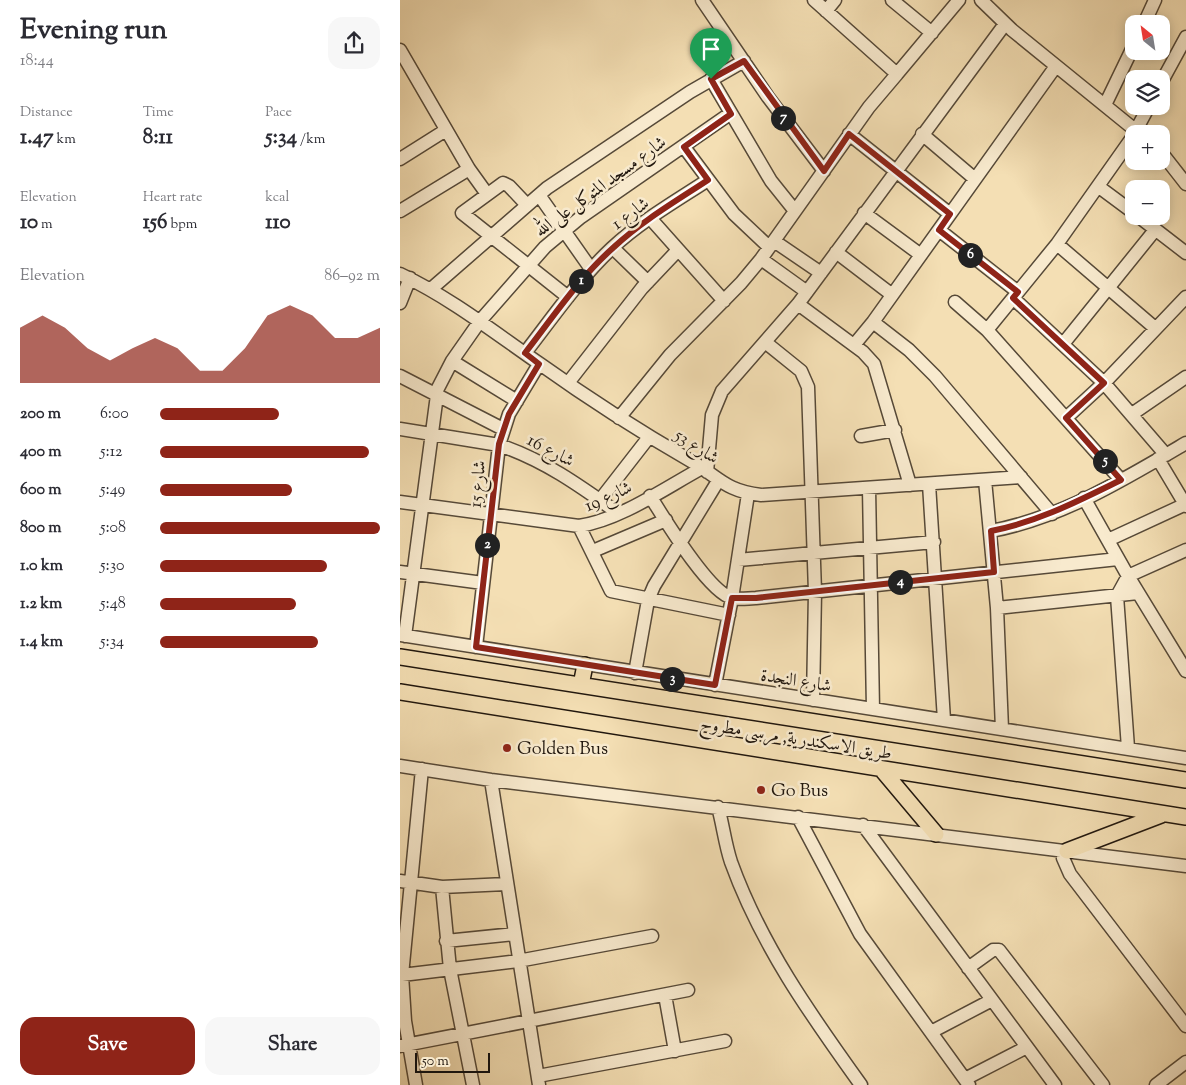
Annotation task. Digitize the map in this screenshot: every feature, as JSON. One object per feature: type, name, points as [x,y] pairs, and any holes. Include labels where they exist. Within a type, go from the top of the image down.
[{"type":"main road","name":"طريق الاسكندرية, مرسى مطروح","points":[[400,657],[1186,780]]},
{"type":"main road","points":[[581,685],[585,665]]},
{"type":"main road","name":"طريق الاسكندرية, مرسى مطروح","points":[[400,692],[882,771],[1186,817]]},
{"type":"main road","points":[[882,771],[936,834]]},
{"type":"main road","points":[[1067,851],[1163,814]]},
{"type":"street","points":[[702,0],[824,171]]},
{"type":"street","points":[[814,0],[897,74]]},
{"type":"street","points":[[826,11],[835,0]]},
{"type":"street","points":[[892,0],[932,32]]},
{"type":"street","points":[[618,418],[670,355],[724,301],[761,259],[849,134],[959,0]]},
{"type":"street","points":[[981,0],[1005,24],[1127,125]]},
{"type":"street","points":[[1148,15],[1155,0]]},
{"type":"street","points":[[704,470],[712,415],[716,401],[731,379],[798,304],[1005,24]]},
{"type":"street","points":[[1168,70],[1186,37]]},
{"type":"street","points":[[400,50],[469,169],[487,194]]},
{"type":"street","points":[[1105,105],[1127,60]]},
{"type":"street","points":[[431,290],[539,195],[586,161],[711,79],[744,61]]},
{"type":"street","points":[[854,345],[873,322],[891,294],[1056,66]]},
{"type":"street","points":[[711,79],[771,181],[795,210]]},
{"type":"street","name":"شارع مسجد المتوكل على الله","points":[[403,635],[414,574],[436,394],[452,361],[480,321],[527,266],[563,230],[731,114]]},
{"type":"street","points":[[400,159],[446,130]]},
{"type":"street","points":[[849,134],[950,214]]},
{"type":"street","points":[[922,134],[975,178]]},
{"type":"street","points":[[684,147],[743,224],[771,244],[820,273]]},
{"type":"street","points":[[987,330],[1056,244],[1125,149]]},
{"type":"street","points":[[1170,164],[1186,184]]},
{"type":"street","points":[[400,211],[469,169]]},
{"type":"street","name":"شارع 1","points":[[525,353],[591,269],[613,248],[650,218],[708,180]]},
{"type":"street","points":[[527,205],[506,183],[487,194],[462,213],[490,238],[568,298]]},
{"type":"street","points":[[1099,187],[1125,206]]},
{"type":"street","points":[[539,195],[591,269]]},
{"type":"street","points":[[864,213],[921,255]]},
{"type":"street","points":[[650,218],[724,301]]},
{"type":"street","points":[[1149,225],[1186,253]]},
{"type":"street","points":[[939,230],[1016,295],[1104,383],[1132,414],[1162,457],[1186,505],[1108,540]]},
{"type":"street","points":[[1063,344],[1155,230]]},
{"type":"street","points":[[1056,244],[1155,328]]},
{"type":"street","points":[[613,248],[648,282]]},
{"type":"street","points":[[568,383],[648,282],[678,250]]},
{"type":"street","points":[[836,252],[891,294]]},
{"type":"street","points":[[761,259],[807,292]]},
{"type":"street","points":[[400,303],[405,276]]},
{"type":"street","name":"شارع 53","points":[[405,276],[480,321],[618,418],[704,470],[718,481],[748,494],[812,492],[1021,477]]},
{"type":"street","points":[[1066,418],[1104,383],[1186,297]]},
{"type":"street","points":[[955,302],[987,330],[1121,480]]},
{"type":"street","points":[[798,304],[854,345],[874,364],[910,485]]},
{"type":"street","points":[[873,322],[909,350],[935,376],[1052,514]]},
{"type":"street","points":[[765,342],[801,371],[808,387],[815,592],[813,700]]},
{"type":"street","points":[[452,361],[517,401]]},
{"type":"street","name":"شارع 15","points":[[476,647],[499,444],[503,429],[517,401],[539,364]]},
{"type":"street","points":[[400,376],[503,429]]},
{"type":"street","points":[[1132,414],[1186,377]]},
{"type":"street","name":"شارع 16","points":[[400,429],[499,444],[545,464],[618,514]]},
{"type":"street","points":[[860,436],[895,430]]},
{"type":"street","points":[[600,500],[649,437]]},
{"type":"street","points":[[991,531],[1052,514],[1121,480],[1186,443]]},
{"type":"street","name":"شارع 19","points":[[400,502],[579,526],[618,514],[704,470]]},
{"type":"street","points":[[985,480],[997,608],[1002,729]]},
{"type":"street","points":[[635,673],[648,600],[660,572],[718,481]]},
{"type":"street","points":[[929,484],[944,720]]},
{"type":"street","points":[[869,488],[873,709]]},
{"type":"street","points":[[715,685],[732,598],[748,494]]},
{"type":"street","points":[[650,496],[680,542],[710,580],[732,598],[815,592],[870,584],[936,579],[1118,559]]},
{"type":"street","points":[[1084,498],[1138,593],[1186,671]]},
{"type":"street","points":[[593,551],[666,520]]},
{"type":"street","points":[[579,526],[612,591],[648,600],[729,615]]},
{"type":"street","points":[[738,560],[934,542]]},
{"type":"street","points":[[1128,748],[1118,596],[1128,576],[1186,550]]},
{"type":"street","points":[[400,572],[483,583]]},
{"type":"street","points":[[997,608],[1138,593]]},
{"type":"street","name":"شارع النجدة","points":[[403,635],[635,673],[1186,758]]},
{"type":"street","points":[[400,766],[491,780],[1186,866]]},
{"type":"street","points":[[416,1085],[404,1045],[401,976],[404,882],[422,769]]},
{"type":"street","points":[[491,780],[538,1080],[726,1041]]},
{"type":"street","points":[[718,807],[731,861],[765,942],[795,992],[861,1085]]},
{"type":"street","points":[[798,817],[860,934],[967,1082],[1027,1047]]},
{"type":"street","points":[[863,825],[1055,1085]]},
{"type":"street","points":[[1067,851],[1063,858],[1070,874],[1186,1026]]},
{"type":"street","points":[[404,882],[442,887],[506,884]]},
{"type":"street","points":[[442,887],[450,968],[473,1085]]},
{"type":"street","points":[[446,941],[514,934]]},
{"type":"street","points":[[401,976],[450,968],[518,961],[652,936]]},
{"type":"street","points":[[968,968],[990,951],[999,950],[1103,1085]]},
{"type":"street","points":[[404,1045],[688,990]]},
{"type":"street","points":[[665,995],[675,1051]]},
{"type":"street","points":[[931,1032],[992,1000]]},
{"type":"street","points":[[1156,1085],[1172,1080],[1186,1062]]},
{"type":"place","name":"Golden Bus","points":[[507,748]]},
{"type":"place","name":"Go Bus","points":[[761,790]]},
{"type":"route","points":[[744,61],[768,97],[824,171],[849,134],[950,214],[939,230],[1018,292],[1013,298],[1104,383],[1066,418],[1121,480],[1052,514],[1034,521],[991,531],[994,572],[870,584],[756,598],[732,598],[715,685],[476,647],[499,444],[509,414],[539,364],[525,353],[591,269],[613,248],[650,218],[708,180],[684,147],[731,114],[711,79],[744,61]]}]
